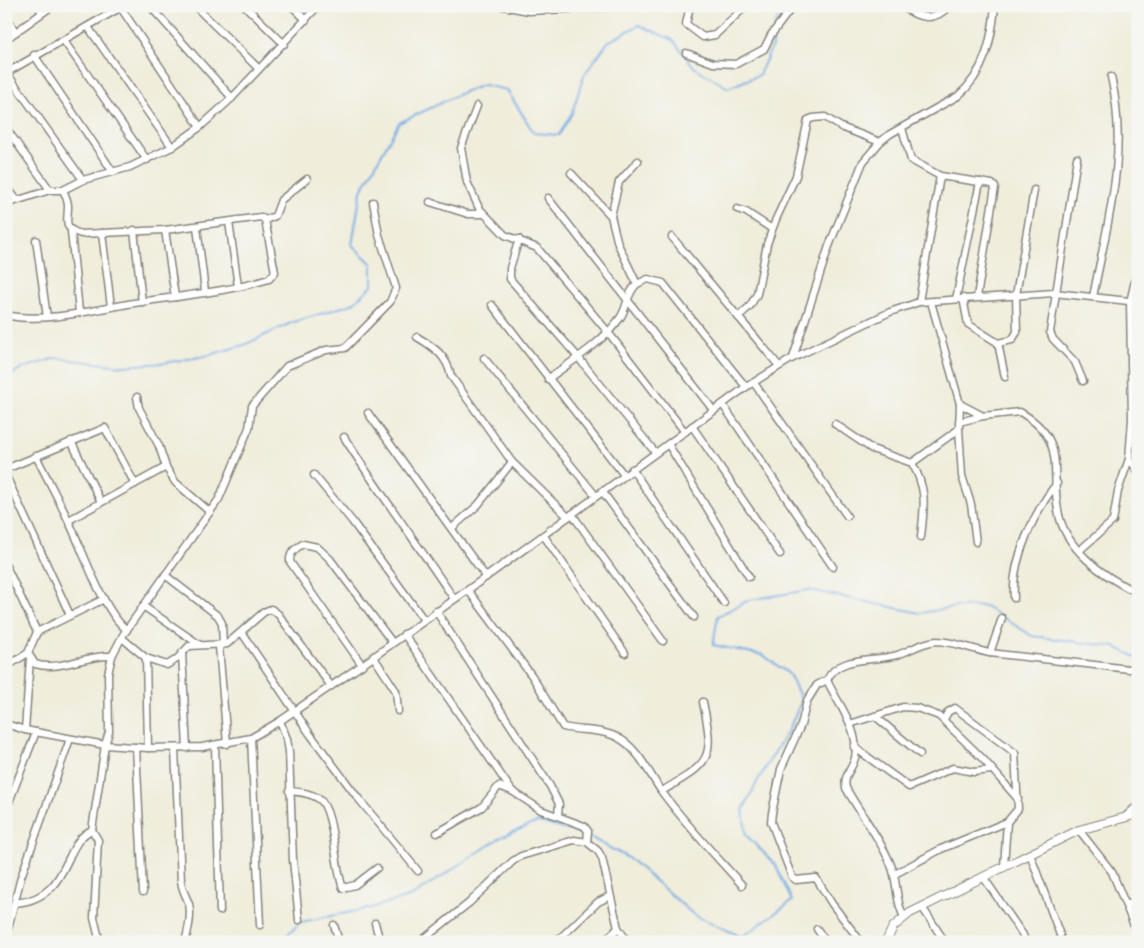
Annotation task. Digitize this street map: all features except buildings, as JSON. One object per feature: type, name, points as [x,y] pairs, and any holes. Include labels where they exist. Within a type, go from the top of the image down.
[{"type":"street","points":[[38,6],[42,13]]},
{"type":"street","points":[[6,39],[52,6]]},
{"type":"street","points":[[150,6],[232,98]]},
{"type":"street","points":[[195,6],[259,69]]},
{"type":"street","points":[[245,6],[284,44]]},
{"type":"street","points":[[292,6],[306,20]]},
{"type":"street","points":[[6,204],[50,190],[63,190],[83,180],[147,160],[172,147],[200,127],[232,98],[318,6]]},
{"type":"street","points":[[503,6],[529,11],[621,6]]},
{"type":"street","points":[[690,6],[686,24],[696,33],[709,37],[720,31],[746,6]]},
{"type":"street","points":[[686,53],[713,63],[736,64],[764,49],[771,35],[793,6]]},
{"type":"street","points":[[902,6],[922,18],[933,17],[949,6]]},
{"type":"street","points":[[793,358],[829,246],[863,162],[880,142],[958,96],[967,88],[987,54],[995,6]]},
{"type":"street","points":[[83,180],[6,73],[34,55],[64,41],[122,7],[200,127]]},
{"type":"street","points":[[6,18],[16,32]]},
{"type":"street","points":[[88,27],[172,147]]},
{"type":"street","points":[[64,41],[147,160]]},
{"type":"street","points":[[34,55],[113,172]]},
{"type":"street","points":[[1093,297],[1119,160],[1118,113],[1111,77]]},
{"type":"street","points":[[477,106],[461,148],[467,182],[484,214],[505,235],[519,239],[537,248],[608,332],[685,432]]},
{"type":"street","points":[[738,317],[750,306],[757,294],[772,229],[796,176],[808,120],[825,117],[880,142]]},
{"type":"street","points":[[6,128],[50,190]]},
{"type":"street","points":[[902,128],[910,160],[940,176],[992,184],[996,191],[977,297]]},
{"type":"street","points":[[1077,158],[1054,293],[1050,332],[1052,339],[1075,362],[1083,381]]},
{"type":"street","points":[[637,284],[618,244],[612,216],[619,182],[638,161]]},
{"type":"street","points":[[571,173],[612,216]]},
{"type":"street","points":[[919,302],[940,176]]},
{"type":"street","points":[[266,220],[275,216],[281,200],[307,179]]},
{"type":"street","points":[[980,182],[959,299],[968,324],[998,343],[1012,340],[1017,332],[1016,295],[1034,190]]},
{"type":"street","points":[[6,186],[17,200]]},
{"type":"street","points":[[63,190],[68,202],[67,226],[71,231],[78,312]]},
{"type":"street","points":[[548,198],[714,411]]},
{"type":"street","points":[[100,942],[94,918],[98,840],[92,830],[105,745],[110,732],[108,674],[112,656],[143,606],[219,499],[249,428],[252,406],[287,366],[326,350],[345,348],[390,302],[396,288],[379,235],[373,202]]},
{"type":"street","points":[[430,202],[468,214],[484,214]]},
{"type":"street","points":[[736,208],[746,212],[772,229]]},
{"type":"street","points":[[71,231],[82,234],[165,230],[260,217],[266,220]]},
{"type":"street","points":[[6,315],[18,318],[47,317],[175,297],[270,279],[275,272],[266,220]]},
{"type":"street","points":[[229,222],[238,286]]},
{"type":"street","points":[[197,227],[205,291]]},
{"type":"street","points":[[134,230],[142,302]]},
{"type":"street","points":[[165,230],[175,297]]},
{"type":"street","points":[[102,233],[111,307]]},
{"type":"street","points":[[672,237],[779,366]]},
{"type":"street","points":[[519,239],[510,268],[510,279],[577,356],[655,452]]},
{"type":"street","points":[[36,240],[47,317]]},
{"type":"street","points":[[1079,551],[1113,521],[1118,491],[1129,459],[1132,419],[1130,302],[1138,268]]},
{"type":"street","points":[[548,379],[608,332],[624,312],[627,297],[637,284],[648,279],[663,283],[746,387]]},
{"type":"street","points":[[6,724],[25,730],[105,745],[148,748],[188,748],[227,744],[250,738],[280,721],[362,665],[544,536],[602,491],[746,387],[793,358],[890,312],[919,302],[1054,293],[1138,302]]},
{"type":"street","points":[[931,302],[960,404],[959,426],[962,476],[971,504],[976,542]]},
{"type":"street","points":[[492,305],[624,475]]},
{"type":"street","points":[[417,337],[434,348],[448,363],[452,376],[512,462],[570,516],[663,641]]},
{"type":"street","points":[[998,343],[1005,377]]},
{"type":"street","points":[[484,358],[596,496]]},
{"type":"street","points":[[754,383],[847,516]]},
{"type":"street","points":[[137,397],[139,408],[159,446],[166,467],[175,482],[210,512]]},
{"type":"street","points":[[960,404],[983,416]]},
{"type":"street","points":[[723,405],[833,567]]},
{"type":"street","points":[[912,462],[959,426],[983,416],[1020,412],[1037,425],[1054,449],[1058,510],[1065,531],[1079,551],[1100,571],[1120,585],[1138,593]]},
{"type":"street","points":[[368,413],[409,473],[452,528],[486,577]]},
{"type":"street","points":[[836,424],[872,449],[912,462],[923,486],[925,499],[921,537]]},
{"type":"street","points":[[692,426],[780,554]]},
{"type":"street","points":[[6,469],[105,428],[135,484]]},
{"type":"street","points":[[344,437],[372,481],[424,552],[454,599]]},
{"type":"street","points":[[71,441],[101,502]]},
{"type":"street","points":[[668,444],[749,576]]},
{"type":"street","points":[[36,456],[104,599],[120,625],[127,630]]},
{"type":"street","points":[[1129,459],[1138,471]]},
{"type":"street","points":[[452,528],[478,505],[512,462]]},
{"type":"street","points":[[68,520],[166,467]]},
{"type":"street","points":[[632,469],[724,602]]},
{"type":"street","points":[[314,475],[352,522],[424,620]]},
{"type":"street","points":[[6,476],[70,615]]},
{"type":"street","points":[[1014,598],[1013,584],[1017,566],[1035,515],[1057,483]]},
{"type":"street","points":[[602,491],[694,616]]},
{"type":"street","points":[[544,536],[625,652]]},
{"type":"street","points":[[362,665],[290,562],[291,554],[298,547],[303,544],[317,547],[330,559],[392,642]]},
{"type":"street","points":[[6,566],[37,632],[29,656],[25,730]]},
{"type":"street","points":[[165,575],[218,616],[222,623],[221,646],[227,744]]},
{"type":"street","points":[[468,590],[532,676],[563,727],[596,730],[611,734],[623,741],[644,764],[662,791],[742,885]]},
{"type":"street","points":[[37,632],[104,599]]},
{"type":"street","points":[[143,606],[202,646]]},
{"type":"street","points":[[122,638],[146,658],[167,665],[173,663],[189,646],[221,646],[242,633],[264,612],[271,609],[275,611],[331,686]]},
{"type":"street","points":[[436,611],[550,786],[559,804],[558,815]]},
{"type":"street","points":[[990,653],[1002,618]]},
{"type":"street","points":[[242,633],[295,711],[358,798],[418,871]]},
{"type":"street","points":[[404,634],[512,791]]},
{"type":"street","points":[[861,942],[832,904],[816,878],[796,880],[792,877],[771,822],[784,758],[802,725],[807,701],[817,685],[827,680],[832,672],[839,667],[854,661],[897,655],[938,641],[990,653],[1138,670]]},
{"type":"street","points":[[182,653],[188,748]]},
{"type":"street","points":[[6,656],[7,666],[29,656]]},
{"type":"street","points":[[29,656],[36,664],[43,666],[70,663],[96,656],[112,656]]},
{"type":"street","points":[[373,656],[396,691],[398,711]]},
{"type":"street","points":[[146,658],[148,748]]},
{"type":"street","points":[[827,680],[850,724],[854,758],[844,781],[846,788],[885,849],[895,874],[898,906],[904,917]]},
{"type":"street","points":[[662,791],[696,771],[704,761],[710,737],[704,702]]},
{"type":"street","points":[[850,724],[894,709],[909,707],[944,719],[1018,798]]},
{"type":"street","points":[[895,874],[941,849],[1007,822],[1018,809],[1015,753],[1013,749],[973,724],[955,708],[948,712],[944,719]]},
{"type":"street","points":[[875,716],[920,754]]},
{"type":"street","points":[[280,721],[287,739],[299,920]]},
{"type":"street","points":[[6,810],[36,732]]},
{"type":"street","points":[[250,738],[260,925]]},
{"type":"street","points":[[6,936],[21,877],[70,739]]},
{"type":"street","points":[[215,745],[220,911]]},
{"type":"street","points":[[136,747],[143,892]]},
{"type":"street","points":[[854,747],[909,787],[953,768],[974,772],[991,770]]},
{"type":"street","points":[[175,749],[182,892],[190,906],[189,927],[185,942]]},
{"type":"street","points":[[437,833],[482,807],[499,786],[512,791],[541,810],[558,815],[587,828],[587,842]]},
{"type":"street","points":[[289,791],[314,796],[323,802],[330,821],[344,888],[355,885],[377,868]]},
{"type":"street","points":[[1126,816],[1138,805]]},
{"type":"street","points":[[886,942],[894,928],[904,917],[922,907],[1079,830],[1138,814]]},
{"type":"street","points":[[1004,866],[1007,822]]},
{"type":"street","points":[[14,903],[32,900],[52,887],[81,839],[92,830]]},
{"type":"street","points":[[1079,830],[1112,872],[1138,935]]},
{"type":"street","points":[[420,942],[494,881],[513,861],[564,841],[587,842],[598,851],[602,858],[618,928],[628,942]]},
{"type":"street","points":[[1030,854],[1060,935]]},
{"type":"street","points":[[984,878],[1023,936],[1025,942]]},
{"type":"street","points":[[556,942],[598,902],[610,896]]},
{"type":"street","points":[[1126,904],[1138,903]]},
{"type":"street","points":[[922,907],[946,942]]},
{"type":"street","points":[[375,924],[380,942]]},
{"type":"street","points":[[334,925],[339,942]]},
{"type":"street","points":[[604,942],[618,928]]},
{"type":"street","points":[[817,929],[826,942]]},
{"type":"waterway","points":[[775,25],[782,6]]},
{"type":"waterway","points":[[6,379],[20,369],[56,358],[122,366],[164,363],[206,356],[244,345],[291,323],[352,304],[372,286],[372,264],[352,245],[361,191],[399,123],[466,91],[484,85],[507,90],[534,133],[559,135],[572,113],[584,75],[608,42],[639,25],[673,40],[694,67],[728,88],[759,75],[773,44],[774,35]]},
{"type":"waterway","points":[[280,942],[301,922],[371,908],[412,896],[503,836],[538,822],[586,835],[630,859],[694,915],[742,937],[792,901],[775,864],[746,835],[743,810],[758,780],[789,729],[802,700],[789,674],[763,655],[713,645],[718,616],[749,600],[809,590],[920,613],[956,607],[985,606],[1000,616]]},
{"type":"waterway","points":[[1004,618],[1032,636],[1115,647],[1138,658]]}]
